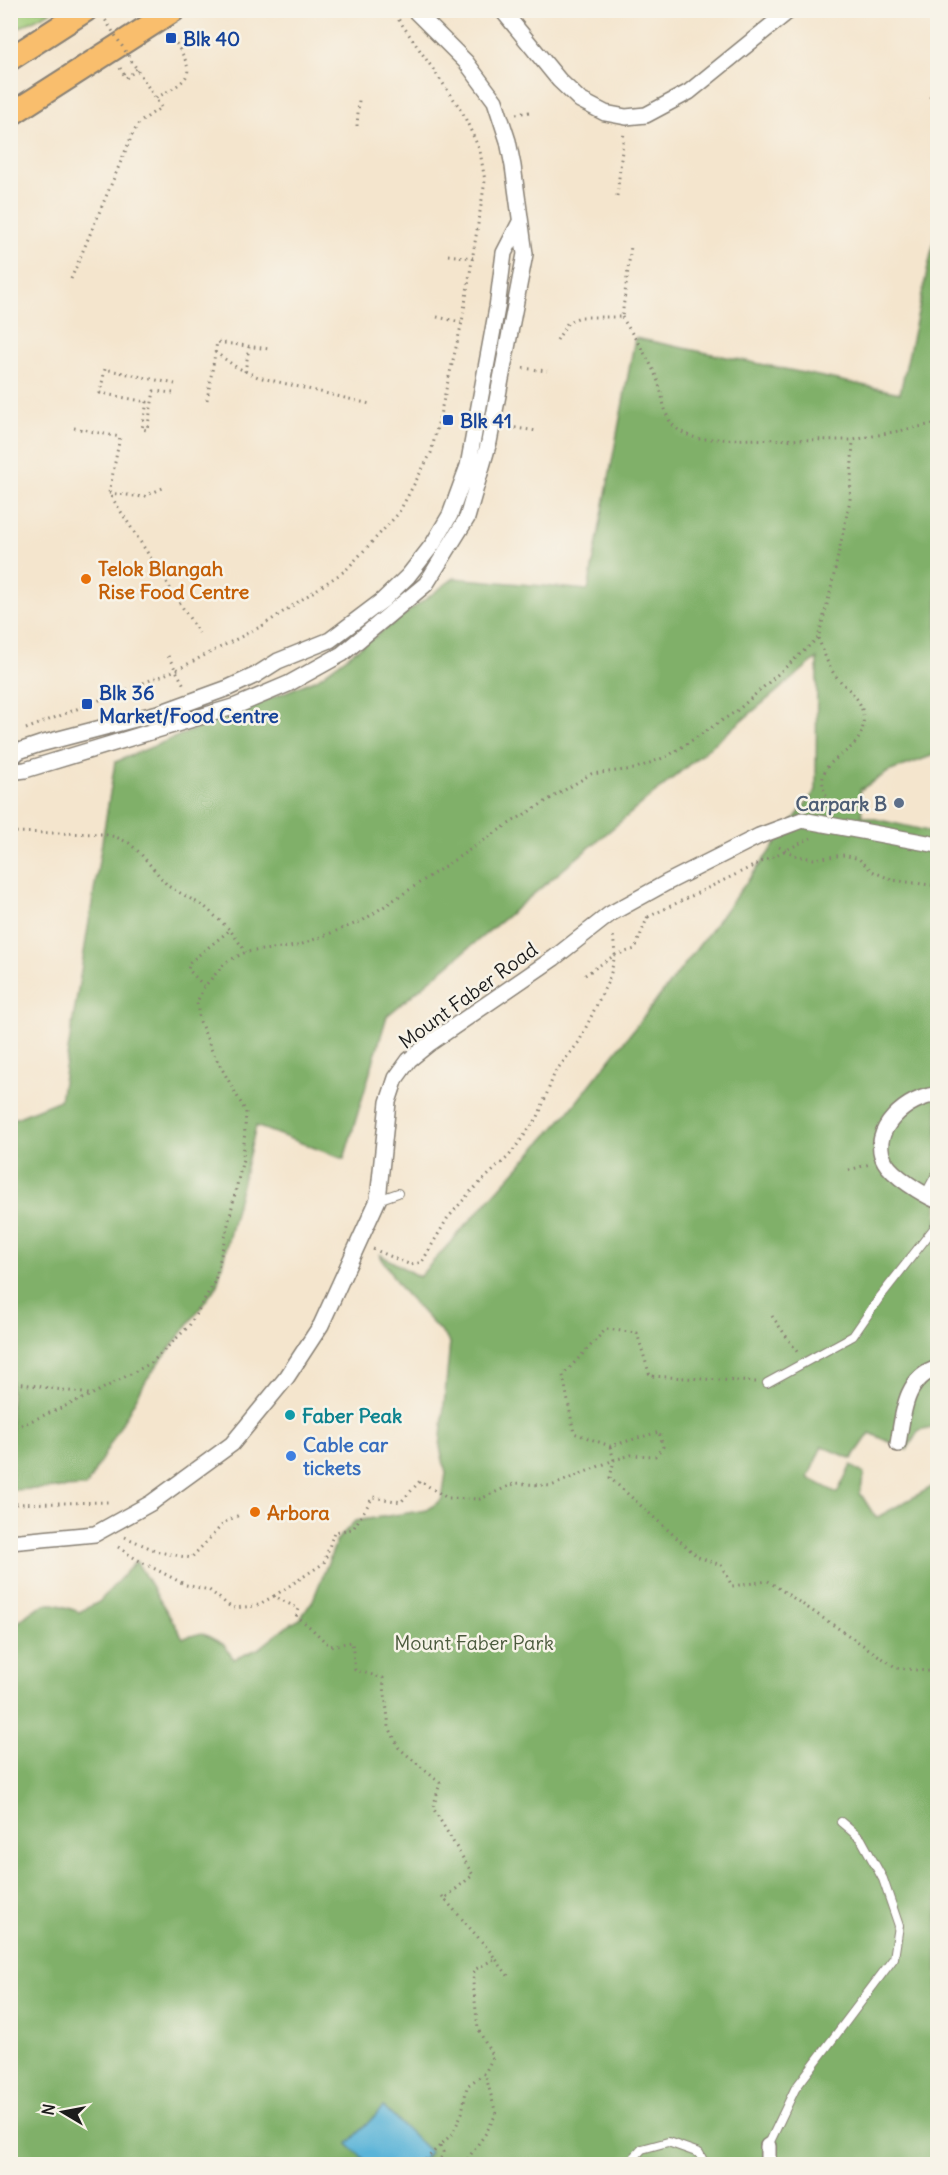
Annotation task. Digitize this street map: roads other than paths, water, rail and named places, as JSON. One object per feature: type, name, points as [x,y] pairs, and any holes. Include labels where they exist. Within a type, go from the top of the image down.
[{"type":"main road","points":[[10,59],[86,10]]},
{"type":"main road","points":[[10,115],[174,10]]},
{"type":"street","points":[[10,772],[25,770],[236,706],[288,684],[342,654],[426,584],[467,518],[489,442],[525,254],[508,141],[495,101],[466,62],[414,10]]},
{"type":"street","points":[[502,10],[559,80],[580,100],[605,113],[626,117],[646,115],[689,92],[790,10]]},
{"type":"street","points":[[10,759],[19,751],[162,712],[256,675],[278,661],[330,639],[383,600],[408,576],[433,544],[450,515],[468,466],[497,308],[504,253],[520,222]]},
{"type":"street","points":[[278,661],[288,684]]},
{"type":"street","name":"Mount Faber Road","points":[[10,1542],[95,1534],[151,1503],[232,1444],[287,1377],[321,1325],[378,1200],[388,1102],[396,1078],[410,1060],[430,1043],[554,958],[610,914],[666,882],[759,836],[802,820],[938,845]]},
{"type":"street","points":[[931,1198],[890,1168],[884,1160],[880,1141],[884,1131],[901,1110],[915,1100],[938,1095]]},
{"type":"street","points":[[898,1444],[909,1393],[918,1379],[938,1368]]},
{"type":"street","points":[[768,2146],[768,2164]]},
{"type":"lane","points":[[931,1198],[938,1171]]},
{"type":"lane","points":[[378,1200],[398,1192]]},
{"type":"lane","points":[[767,1383],[853,1336],[880,1297],[938,1223]]},
{"type":"lane","points":[[768,2146],[795,2089],[894,1958],[899,1926],[883,1879],[861,1839],[841,1822]]},
{"type":"lane","points":[[628,2164],[642,2150],[668,2142],[699,2153],[705,2164]]},
{"type":"water","points":[[383,2107],[430,2152],[418,2164],[369,2164],[348,2144]]},
{"type":"place","name":"Blk 40","points":[[171,38]]},
{"type":"place","name":"Blk 41","points":[[448,420]]},
{"type":"place","name":"Telok Blangah Rise Food Centre","points":[[86,579]]},
{"type":"place","name":"Blk 36 Market/Food Centre","points":[[87,704]]},
{"type":"place","name":"Carpark B","points":[[899,803]]},
{"type":"place","name":"Faber Peak","points":[[290,1415]]},
{"type":"place","name":"Cable car tickets","points":[[291,1456]]},
{"type":"place","name":"Arbora","points":[[255,1512]]},
{"type":"park label","name":"Mount Faber Park","points":[[474,1642]]}]
